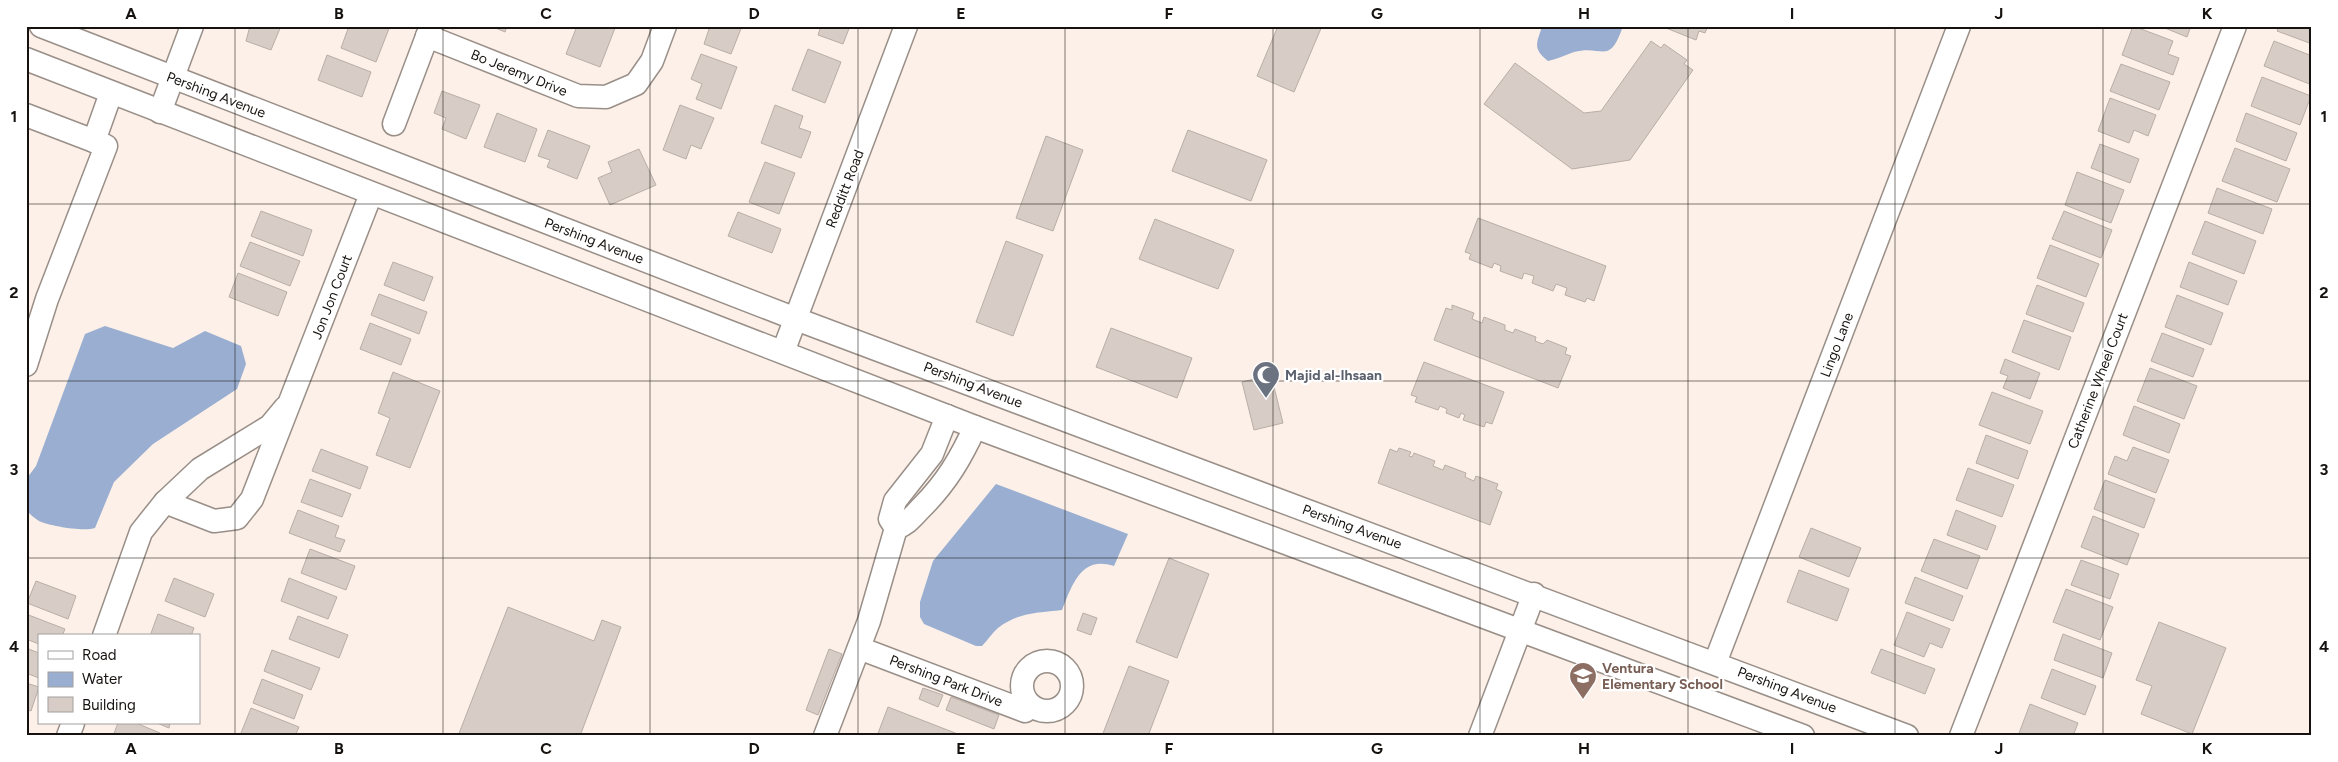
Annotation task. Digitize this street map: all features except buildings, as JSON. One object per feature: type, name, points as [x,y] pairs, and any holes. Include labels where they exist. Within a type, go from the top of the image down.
[{"type":"street","name":"Pershing Avenue","points":[[41,26],[172,79],[796,319],[1534,594],[1907,736]]},
{"type":"street","points":[[160,112],[192,26]]},
{"type":"street","name":"Bo Jeremy Drive","points":[[429,31],[578,96],[606,97],[636,84],[652,61],[665,26]]},
{"type":"street","name":"Redditt Road","points":[[783,352],[906,26]]},
{"type":"street","name":"Lingo Lane","points":[[1715,663],[1959,26]]},
{"type":"street","name":"Catherine Wheel Court","points":[[1961,736],[2235,26]]},
{"type":"street","points":[[394,124],[429,31]]},
{"type":"street","points":[[26,59],[975,427],[1803,736]]},
{"type":"street","points":[[94,141],[111,93]]},
{"type":"street","points":[[26,115],[106,146],[47,299],[26,364]]},
{"type":"street","name":"Jon Jon Court","points":[[165,502],[214,521],[237,518],[252,499],[371,194]]},
{"type":"street","name":"Jon Jon Court","points":[[105,634],[141,532],[165,502],[200,469],[270,426],[292,400]]},
{"type":"street","points":[[824,736],[869,621],[896,528],[890,519],[895,501],[932,454],[947,416]]},
{"type":"street","points":[[896,528],[907,524],[939,490],[962,456],[975,427]]},
{"type":"street","points":[[918,473],[939,490]]},
{"type":"street","points":[[1480,736],[1534,594]]},
{"type":"street","name":"Pershing Park Drive","points":[[858,648],[1025,711],[1028,702]]},
{"type":"street","points":[[68,736],[73,724]]},
{"type":"water","points":[[1540,26],[1623,26],[1614,46],[1609,50],[1584,50],[1548,61],[1538,51],[1537,47],[1541,30]]},
{"type":"water","points":[[105,326],[173,348],[205,331],[241,346],[246,364],[237,389],[153,444],[114,482],[95,528],[75,529],[44,523],[37,520],[26,510],[27,478],[36,466],[85,334]]},
{"type":"water","points":[[996,484],[1128,534],[1114,566],[1093,565],[1079,574],[1062,610],[1029,614],[1013,619],[998,628],[982,646],[976,646],[924,624],[920,617],[920,602],[933,561]]},
{"type":"place","name":"Majid al-Ihsaan","points":[[1266,399]]},
{"type":"place","name":"Ventura Elementary School","points":[[1583,700]]}]
